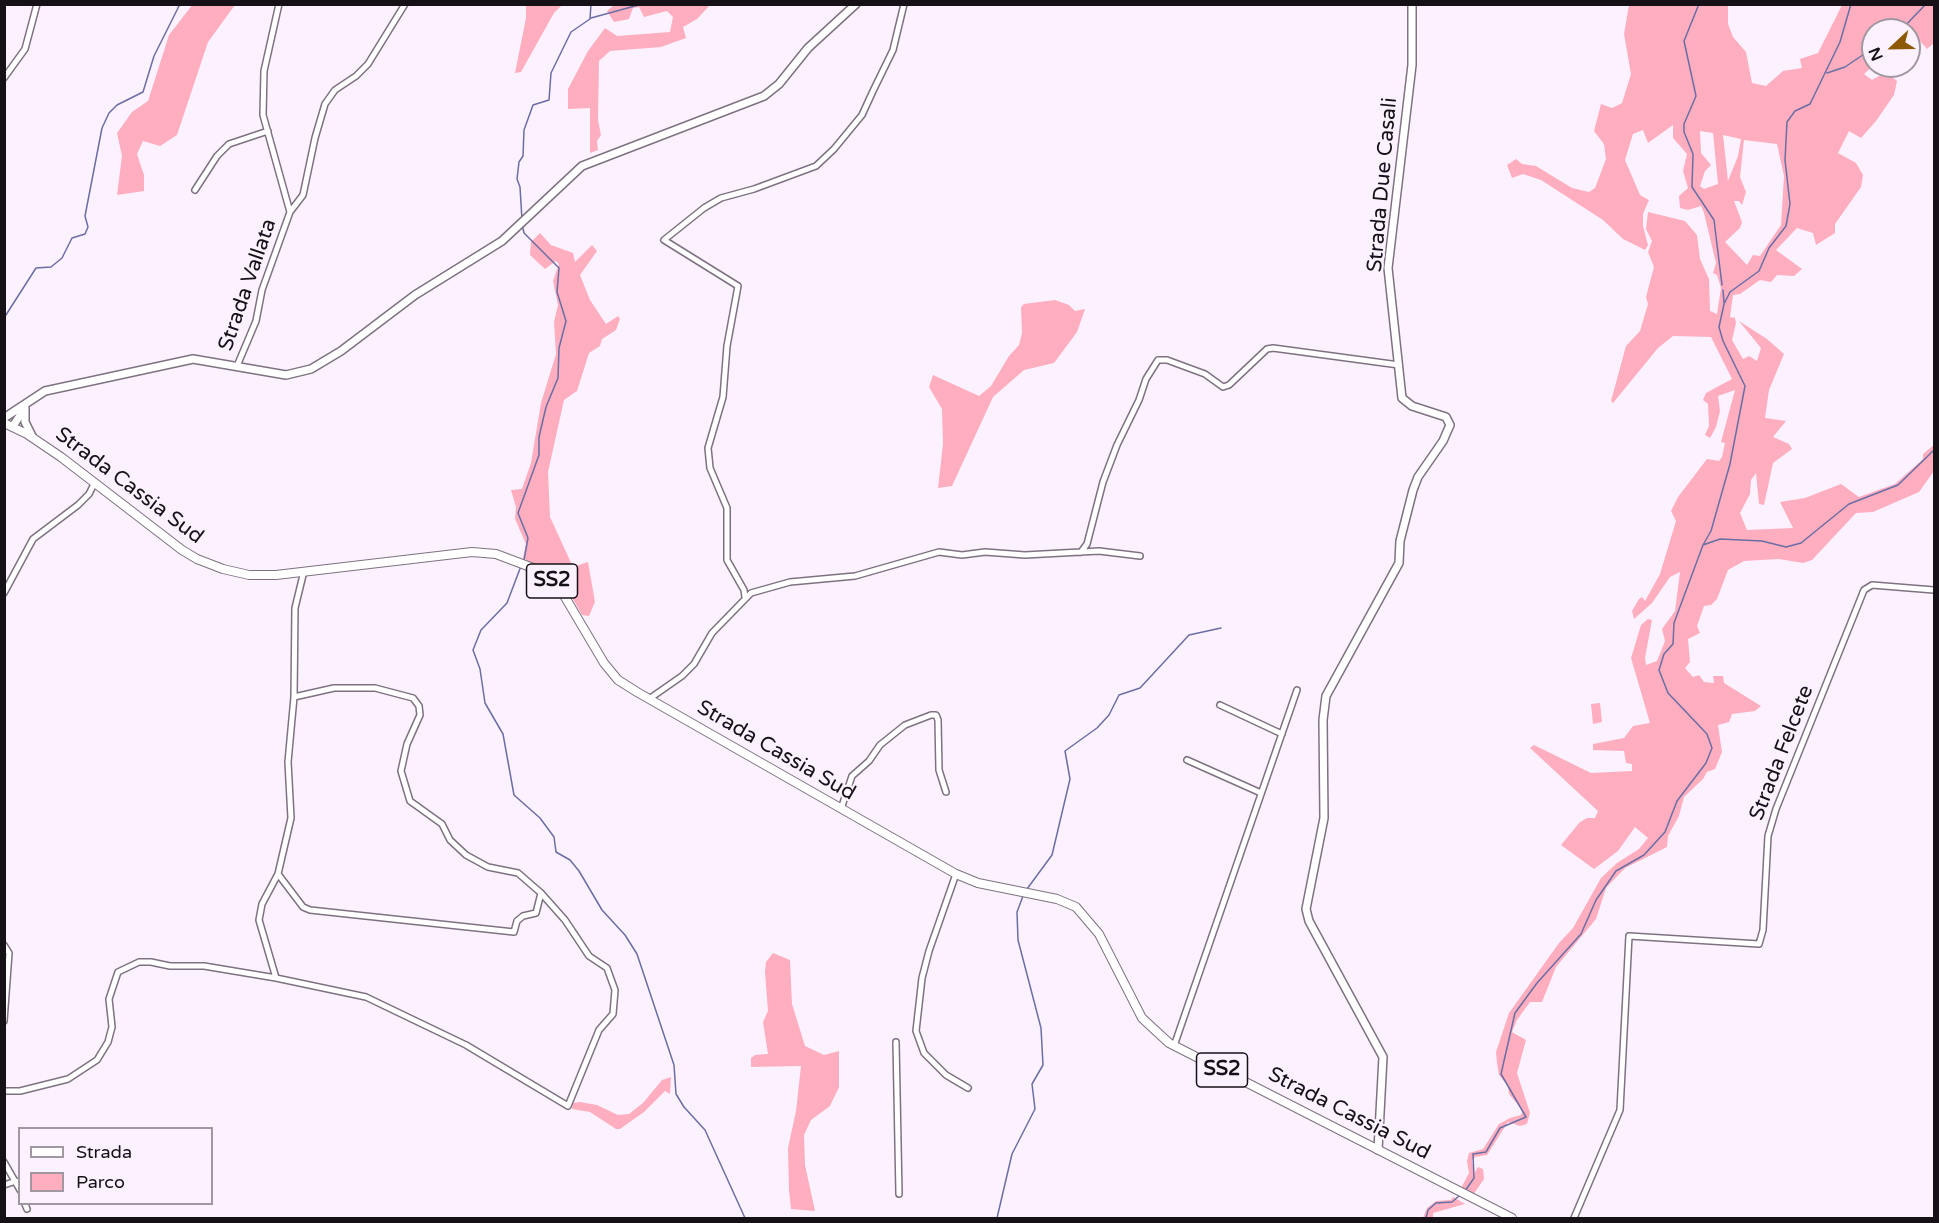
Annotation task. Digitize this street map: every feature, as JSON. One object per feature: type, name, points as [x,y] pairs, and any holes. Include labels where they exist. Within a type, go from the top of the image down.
[{"type":"main road","name":"Strada Cassia Sud","points":[[4,420],[34,438],[182,550],[210,566],[249,575],[472,552],[496,554],[522,563],[544,575],[562,592],[610,672],[649,699],[956,874],[978,883],[1044,896],[1076,907],[1091,922],[1142,1018],[1174,1046],[1512,1218]]},
{"type":"street","points":[[4,78],[25,50],[37,4]]},
{"type":"street","name":"Strada Vallata","points":[[237,366],[255,321],[262,290],[290,212],[263,115],[262,87],[279,4]]},
{"type":"street","points":[[290,212],[303,195],[325,104],[335,90],[356,76],[368,64],[405,4]]},
{"type":"street","points":[[4,420],[45,391],[193,359],[286,375],[311,369],[341,351],[415,295],[494,246],[518,227],[572,174],[594,159],[764,96],[776,87],[808,48],[856,4]]},
{"type":"street","points":[[745,597],[744,590],[727,560],[727,508],[710,468],[708,448],[723,398],[727,346],[738,286],[664,240],[721,198],[754,189],[816,166],[834,149],[861,115],[873,92],[893,50],[904,4]]},
{"type":"street","name":"Strada Due Casali","points":[[1378,1150],[1383,1057],[1309,921],[1306,909],[1324,818],[1323,720],[1326,696],[1399,563],[1400,541],[1416,484],[1450,425],[1446,417],[1406,403],[1400,390],[1388,268],[1412,65],[1412,4]]},
{"type":"street","points":[[195,190],[217,156],[229,144],[268,131]]},
{"type":"street","points":[[1081,552],[1087,544],[1095,522],[1103,482],[1117,445],[1139,400],[1146,379],[1158,360],[1167,360],[1204,374],[1223,387],[1229,385],[1262,353],[1273,348],[1399,365]]},
{"type":"street","points":[[13,426],[24,406]]},
{"type":"street","points":[[24,406],[25,422],[34,438]]},
{"type":"street","points":[[4,593],[33,539],[78,506],[89,494],[94,482]]},
{"type":"street","points":[[649,699],[682,676],[694,664],[712,633],[751,593],[790,582],[855,576],[939,552],[962,555],[985,552],[1025,555],[1106,551],[1140,556]]},
{"type":"street","points":[[276,978],[259,920],[262,904],[278,874],[291,818],[288,762],[294,697],[295,609],[304,571]]},
{"type":"street","name":"Strada Felcete","points":[[1574,1218],[1620,1110],[1629,936],[1759,944],[1763,930],[1768,836],[1776,809],[1864,590],[1872,585],[1935,590]]},
{"type":"street","points":[[4,1091],[20,1091],[68,1079],[97,1060],[108,1042],[112,1027],[109,999],[113,980],[118,972],[139,962],[204,966],[366,997],[466,1045],[568,1106],[598,1030],[613,1014],[615,990],[607,968],[589,956],[565,920],[541,893],[518,873],[488,867],[466,855],[450,840],[442,824],[410,801],[401,771],[406,744],[420,714],[419,706],[413,698],[375,688],[334,688],[294,697]]},
{"type":"street","points":[[1174,1046],[1297,690]]},
{"type":"street","points":[[1220,705],[1282,734]]},
{"type":"street","points":[[841,809],[852,776],[869,760],[880,745],[905,725],[936,715],[939,770],[946,792]]},
{"type":"street","points":[[1187,760],[1261,793]]},
{"type":"street","points":[[278,874],[303,907],[310,910],[514,932],[517,921],[523,916],[536,913],[541,893]]},
{"type":"street","points":[[956,874],[929,951],[921,984],[916,1031],[924,1053],[946,1075],[968,1088]]},
{"type":"street","points":[[4,945],[9,953],[4,1021]]},
{"type":"street","points":[[896,1042],[899,1194]]},
{"type":"street","points":[[4,1162],[18,1186]]},
{"type":"street","points":[[4,1185],[16,1181]]},
{"type":"green space","points":[[193,4],[235,5],[208,42],[177,135],[160,146],[143,141],[137,154],[144,175],[144,191],[117,195],[122,156],[117,133],[132,112],[148,101],[169,35]]},
{"type":"green space","points":[[526,5],[562,5],[554,13],[521,72],[515,73],[526,18]]},
{"type":"green space","points":[[614,5],[710,5],[697,19],[683,27],[686,38],[661,47],[610,51],[599,61],[598,120],[601,135],[597,141],[598,150],[590,153],[590,108],[568,109],[568,89],[588,51],[605,28],[617,36],[670,32],[673,17],[667,11],[644,17],[639,7],[633,8],[629,19],[614,22],[607,11]]},
{"type":"green space","points":[[1629,5],[1728,5],[1728,24],[1733,37],[1746,52],[1752,83],[1766,86],[1783,71],[1802,68],[1800,59],[1818,53],[1842,5],[1934,5],[1934,43],[1927,49],[1921,42],[1921,18],[1861,18],[1861,78],[1872,80],[1893,78],[1897,81],[1894,95],[1876,121],[1861,138],[1849,131],[1838,153],[1856,163],[1863,175],[1861,187],[1835,224],[1835,233],[1816,245],[1813,233],[1797,228],[1776,250],[1802,269],[1794,276],[1777,275],[1771,282],[1760,280],[1740,294],[1733,295],[1730,317],[1735,318],[1736,323],[1732,340],[1743,359],[1749,356],[1757,361],[1761,348],[1739,321],[1767,339],[1784,354],[1769,390],[1765,418],[1786,421],[1773,437],[1789,444],[1792,449],[1773,463],[1764,505],[1759,504],[1756,473],[1751,480],[1750,494],[1740,513],[1747,530],[1793,528],[1780,502],[1805,498],[1841,484],[1859,497],[1895,484],[1923,459],[1923,454],[1934,445],[1934,471],[1919,492],[1873,512],[1856,513],[1812,560],[1803,563],[1779,559],[1744,561],[1728,570],[1717,599],[1711,605],[1704,606],[1697,626],[1700,633],[1688,639],[1690,662],[1685,668],[1693,677],[1699,675],[1704,682],[1714,683],[1713,676],[1723,676],[1724,683],[1761,706],[1755,711],[1732,714],[1729,722],[1718,725],[1722,752],[1715,769],[1707,772],[1684,797],[1679,816],[1668,836],[1667,847],[1625,868],[1606,888],[1596,919],[1556,967],[1542,1002],[1530,1002],[1517,1020],[1512,1032],[1526,1040],[1517,1073],[1530,1113],[1527,1124],[1520,1126],[1508,1122],[1487,1155],[1475,1157],[1472,1160],[1474,1174],[1478,1167],[1483,1169],[1484,1179],[1473,1195],[1461,1188],[1469,1173],[1467,1161],[1469,1153],[1483,1149],[1499,1124],[1521,1115],[1523,1111],[1509,1094],[1508,1086],[1499,1075],[1497,1063],[1496,1052],[1509,1013],[1559,943],[1573,928],[1601,878],[1617,863],[1639,849],[1648,838],[1635,827],[1618,851],[1594,869],[1561,845],[1580,822],[1587,818],[1595,818],[1598,811],[1530,748],[1534,745],[1591,773],[1632,771],[1632,764],[1626,763],[1624,751],[1593,750],[1593,744],[1624,738],[1633,726],[1650,723],[1631,658],[1641,625],[1648,619],[1652,620],[1645,658],[1646,665],[1657,661],[1665,641],[1662,629],[1675,611],[1680,572],[1670,577],[1652,603],[1634,619],[1632,611],[1639,599],[1642,597],[1645,601],[1660,574],[1676,521],[1671,511],[1678,497],[1707,459],[1719,461],[1722,457],[1725,443],[1721,442],[1735,390],[1718,396],[1720,411],[1716,427],[1710,438],[1705,435],[1709,426],[1708,404],[1703,400],[1706,393],[1732,379],[1711,337],[1673,336],[1658,348],[1613,403],[1611,401],[1626,346],[1640,331],[1648,304],[1646,297],[1654,267],[1648,252],[1652,241],[1646,229],[1648,212],[1685,221],[1697,235],[1700,259],[1709,279],[1710,311],[1717,314],[1721,288],[1717,275],[1713,273],[1716,263],[1704,213],[1701,206],[1688,210],[1680,208],[1679,196],[1688,188],[1683,171],[1687,154],[1673,138],[1673,125],[1648,143],[1643,130],[1633,134],[1625,160],[1640,195],[1649,200],[1643,214],[1643,226],[1648,245],[1645,250],[1623,239],[1603,220],[1541,180],[1523,174],[1512,178],[1507,165],[1516,159],[1522,164],[1536,166],[1572,188],[1589,192],[1595,188],[1606,159],[1604,144],[1594,131],[1601,104],[1612,108],[1622,103],[1631,74],[1624,34]],"holes":[[[1700,131],[1713,133],[1718,184],[1704,189],[1700,186],[1705,171],[1711,165],[1701,153]],[[1723,135],[1741,139],[1738,156],[1728,181]],[[1744,140],[1777,144],[1784,176],[1781,225],[1760,256],[1753,255],[1747,265],[1725,242],[1740,228],[1742,222],[1734,201],[1739,201],[1742,205],[1746,192],[1740,177]]]},
{"type":"green space","points":[[540,233],[551,245],[573,253],[575,262],[592,245],[597,251],[580,275],[590,300],[606,324],[618,316],[620,319],[616,330],[602,339],[600,346],[589,353],[577,391],[564,400],[548,472],[550,517],[573,567],[588,562],[595,602],[589,616],[582,615],[570,594],[552,575],[523,558],[526,544],[515,519],[516,507],[511,490],[522,489],[531,463],[541,403],[556,354],[554,322],[558,305],[553,281],[559,264],[556,261],[545,269],[530,255],[531,242]]},
{"type":"green space","points":[[1055,300],[1069,305],[1075,311],[1085,309],[1077,332],[1054,363],[1024,370],[993,397],[952,486],[938,488],[943,444],[942,409],[929,387],[933,375],[979,396],[991,386],[1009,356],[1019,345],[1022,333],[1021,307],[1024,304]]},
{"type":"green space","points":[[1600,703],[1602,722],[1593,724],[1591,704]]},
{"type":"green space","points":[[773,953],[790,960],[792,1004],[805,1046],[824,1055],[839,1051],[839,1087],[830,1106],[811,1120],[804,1135],[805,1165],[815,1211],[791,1209],[789,1190],[788,1148],[796,1111],[801,1066],[751,1067],[751,1058],[755,1055],[768,1054],[763,1022],[768,1011],[765,972],[766,962]]},
{"type":"green space","points":[[671,1077],[670,1094],[665,1091],[644,1112],[620,1129],[616,1129],[590,1112],[572,1109],[573,1103],[580,1102],[597,1105],[618,1115],[629,1114],[643,1103],[662,1080]]},
{"type":"green space","points":[[1453,1197],[1465,1204],[1433,1213],[1433,1218],[1423,1218],[1427,1208],[1436,1201],[1451,1200]]},
{"type":"waterway","points":[[4,318],[36,268],[51,267],[62,258],[72,238],[85,234],[88,227],[85,216],[102,128],[109,113],[117,105],[143,92],[154,56],[180,4]]},
{"type":"waterway","points":[[522,220],[520,187],[517,179],[519,162],[523,156],[524,130],[533,105],[549,100],[551,73],[571,32],[590,19],[591,4]]},
{"type":"waterway","points":[[591,18],[642,4]]},
{"type":"waterway","points":[[1699,4],[1684,41],[1696,96],[1684,124],[1684,132],[1693,154],[1692,187],[1714,220],[1722,285]]},
{"type":"waterway","points":[[1465,1191],[1474,1178],[1473,1154],[1486,1152],[1500,1128],[1526,1117],[1501,1074],[1515,1013],[1537,983],[1581,934],[1596,900],[1616,871],[1644,855],[1665,832],[1677,801],[1706,763],[1712,748],[1707,734],[1668,693],[1659,670],[1664,654],[1673,644],[1674,623],[1703,545],[1711,531],[1730,464],[1745,386],[1723,341],[1719,327],[1724,304],[1730,292],[1759,271],[1769,248],[1786,226],[1790,204],[1785,160],[1787,122],[1795,111],[1810,104],[1840,42],[1851,4]]},
{"type":"waterway","points":[[1913,18],[1926,4]]},
{"type":"waterway","points":[[1827,73],[1845,67],[1861,56]]},
{"type":"waterway","points":[[522,224],[524,233],[559,268],[557,292],[566,321],[559,348],[558,378],[546,407],[539,437],[539,455],[518,513],[528,538],[524,560]]},
{"type":"waterway","points":[[1723,290],[1724,303]]},
{"type":"waterway","points":[[1703,545],[1720,539],[1762,541],[1786,547],[1801,543],[1849,504],[1898,485],[1934,450]]},
{"type":"waterway","points":[[521,566],[507,603],[481,630],[473,650],[480,669],[485,703],[503,734],[514,795],[540,818],[554,837],[556,852],[570,860],[579,871],[602,910],[625,935],[637,954],[674,1065],[676,1094],[684,1107],[705,1130],[745,1218]]},
{"type":"waterway","points":[[1027,889],[1052,855],[1070,779],[1065,751],[1097,728],[1109,715],[1119,695],[1140,688],[1189,635],[1221,628]]},
{"type":"waterway","points":[[997,1218],[1012,1154],[1035,1109],[1032,1084],[1043,1065],[1041,1028],[1018,940],[1017,912],[1023,896]]},
{"type":"waterway","points":[[1426,1218],[1428,1210],[1436,1203],[1452,1202],[1459,1196]]}]
